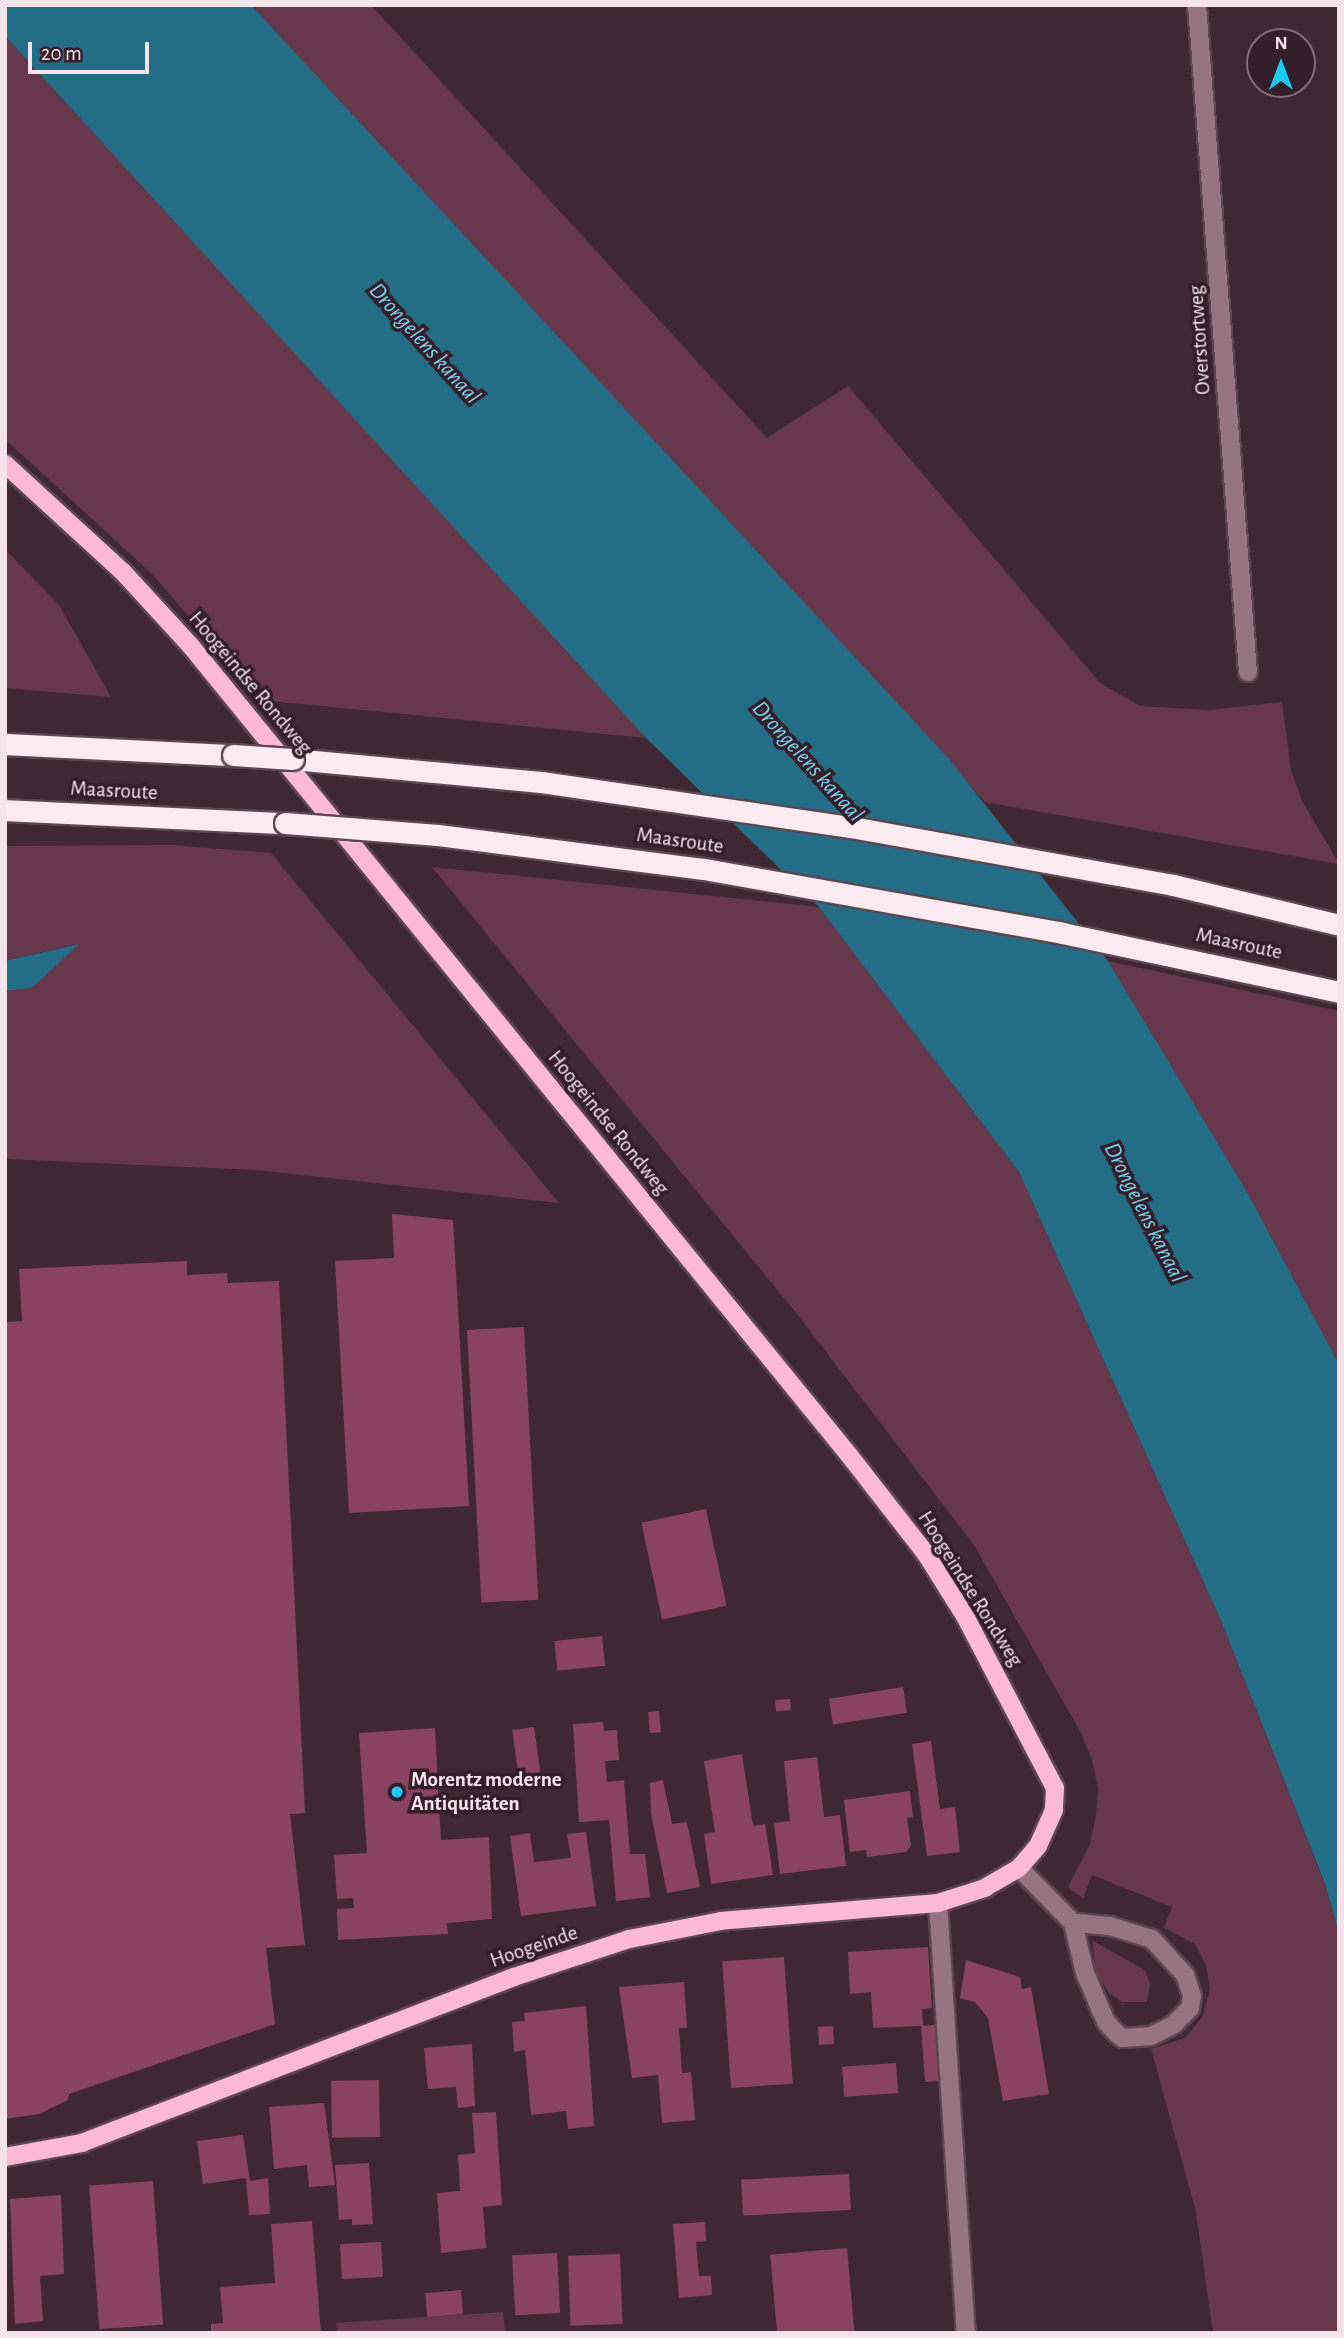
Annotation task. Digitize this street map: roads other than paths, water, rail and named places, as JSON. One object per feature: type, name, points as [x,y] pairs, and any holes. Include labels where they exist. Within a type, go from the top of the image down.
[{"type":"highway","name":"Maasroute","points":[[5,744],[233,755],[541,782],[851,827],[1053,861],[1339,925]]},
{"type":"highway","name":"Maasroute","points":[[5,810],[285,823],[438,835],[704,869],[1036,928],[1339,992]]},
{"type":"main road","name":"Hoogeindse Rondweg","points":[[5,464],[123,572],[190,645],[926,1554],[1020,1715],[1055,1788],[1049,1824],[1019,1868]]},
{"type":"main road","name":"Hoogeinde","points":[[5,2158],[82,2143],[514,1977],[629,1939],[721,1921],[938,1903],[985,1888],[1019,1868]]},
{"type":"street","name":"Overstortweg","points":[[1197,5],[1248,672]]},
{"type":"street","points":[[1019,1868],[1073,1923],[1085,1973],[1106,2022],[1117,2034],[1123,2038],[1151,2036],[1173,2025],[1190,2008],[1192,1996],[1185,1975],[1152,1939],[1110,1926],[1073,1923]]},
{"type":"street","points":[[938,1903],[966,2333]]},
{"type":"water","name":"Drongelens kanaal","points":[[5,5],[251,5],[950,760],[1108,961],[1247,1192],[1339,1364],[1339,1933],[1325,1884],[1222,1623],[1019,1172],[819,907],[646,738],[5,36]]},
{"type":"water","points":[[79,944],[32,988],[5,991],[5,961]]},
{"type":"place","name":"Morentz moderne Antiquitäten","points":[[397,1792]]}]
